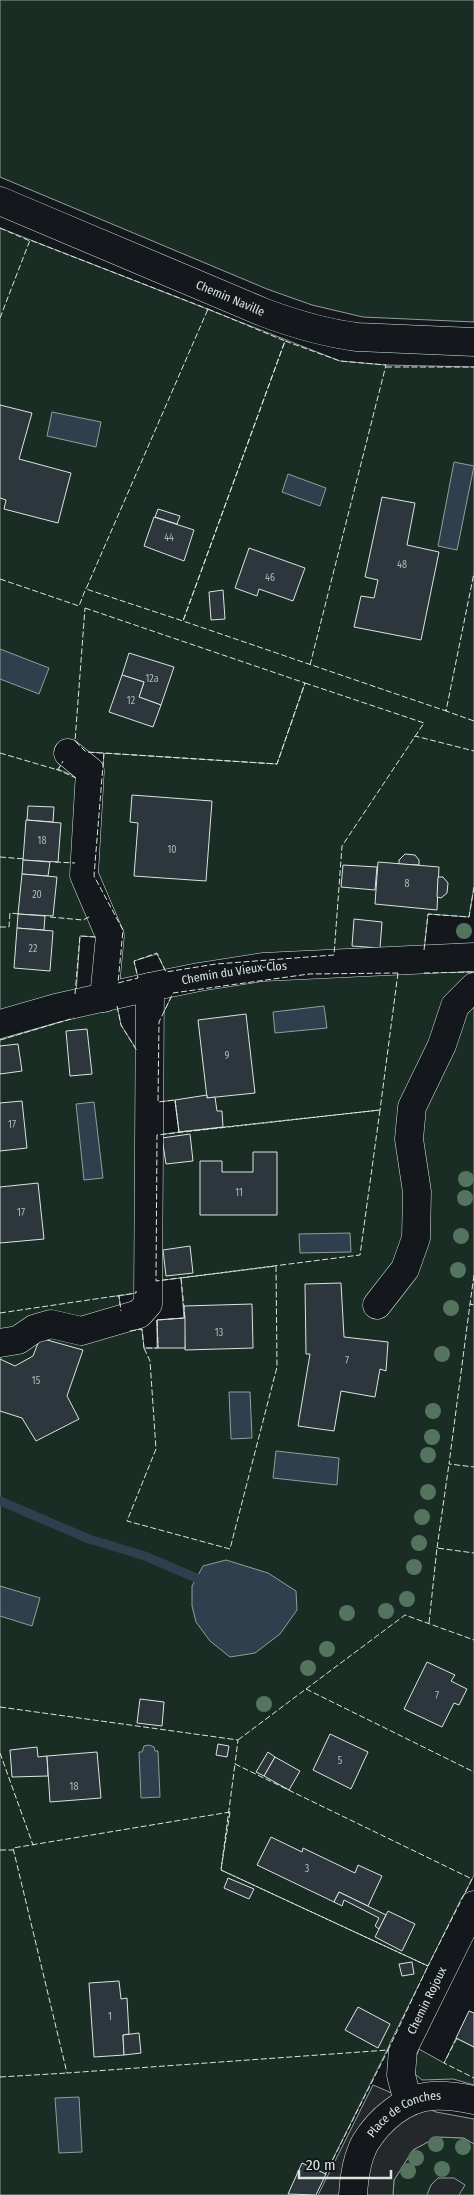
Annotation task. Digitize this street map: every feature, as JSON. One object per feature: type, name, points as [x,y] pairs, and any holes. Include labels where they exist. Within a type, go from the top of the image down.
[{"type":"street","name":"Chemin Naville","points":[[0,201],[265,313],[299,325],[357,338],[474,342]]},
{"type":"street","points":[[83,759],[84,875],[110,936],[104,998]]},
{"type":"street","name":"Chemin du Vieux-Clos","points":[[0,1024],[56,1008],[150,987],[263,967],[474,957]]},
{"type":"street","points":[[0,1343],[18,1340],[34,1329],[51,1324],[81,1331],[139,1314],[148,1304],[150,987]]},
{"type":"street","points":[[376,1305],[405,1269],[416,1238],[417,1192],[410,1139],[412,1107],[442,1046],[455,1006],[474,987]]},
{"type":"street","name":"Chemin Rojoux","points":[[408,2102],[401,2075],[403,2049],[474,1905]]},
{"type":"street","name":"Place de Conches","points":[[353,2195],[354,2177],[365,2144],[384,2119],[408,2102],[430,2096],[449,2096],[474,2100]]},
{"type":"green space","points":[[0,0],[474,0],[474,322],[363,317],[312,305],[267,289],[0,177]]},
{"type":"green space","points":[[0,228],[340,361],[386,365],[474,367],[474,887],[469,917],[428,914],[424,952],[166,972],[157,954],[134,961],[138,978],[118,983],[123,930],[94,876],[104,753],[86,752],[75,741],[58,769],[75,776],[81,785],[96,937],[80,936],[76,994],[0,1014]]},
{"type":"green space","points":[[474,972],[474,1875],[315,2195],[0,2195],[0,1040],[117,1005],[121,1025],[137,1050],[136,1293],[119,1296],[123,1331],[142,1329],[144,1348],[157,1348],[157,1320],[184,1318],[181,1278],[156,1281],[157,1135],[179,1132],[175,1100],[158,1102],[159,1022],[173,993],[309,974]]},
{"type":"green space","points":[[456,2038],[474,2047],[474,2085],[453,2079],[422,2080],[415,2074],[414,2063],[419,2049],[444,2063]]},
{"type":"green space","points":[[437,2137],[464,2138],[474,2144],[474,2195],[393,2195],[394,2180],[413,2150]]},
{"type":"shaded area","points":[[373,2085],[436,2112],[474,2119],[474,2144],[464,2138],[437,2137],[413,2150],[394,2180],[393,2195],[318,2195]]},
{"type":"shaded area","points":[[438,2178],[454,2178],[465,2185],[459,2195],[427,2195],[431,2185]]},
{"type":"water","points":[[52,412],[101,422],[96,447],[47,436]]},
{"type":"water","points":[[454,462],[474,466],[457,550],[438,546]]},
{"type":"water","points":[[288,474],[326,488],[320,506],[282,492]]},
{"type":"water","points":[[0,649],[49,668],[39,694],[0,679]]},
{"type":"water","points":[[324,1006],[327,1028],[275,1033],[273,1012]]},
{"type":"water","points":[[94,1102],[103,1178],[84,1180],[76,1104]]},
{"type":"water","points":[[350,1233],[351,1252],[300,1253],[299,1234]]},
{"type":"water","points":[[229,1392],[250,1392],[252,1438],[231,1439]]},
{"type":"water","points":[[276,1451],[339,1458],[337,1485],[273,1478]]},
{"type":"water","points":[[226,1560],[268,1573],[296,1591],[297,1610],[280,1634],[255,1653],[230,1657],[210,1641],[196,1622],[192,1606],[192,1586],[203,1566]]},
{"type":"water","points":[[0,1586],[40,1598],[32,1626],[0,1616]]},
{"type":"water","points":[[144,1746],[154,1747],[155,1751],[158,1751],[160,1797],[141,1798],[139,1752],[142,1752]]},
{"type":"water","points":[[79,2097],[82,2152],[59,2153],[55,2098]]},
{"type":"building","points":[[0,405],[32,413],[19,459],[71,473],[58,523],[4,509],[6,500],[0,498]]},
{"type":"building","points":[[382,497],[415,503],[407,545],[439,552],[421,640],[354,627],[361,596],[374,598],[378,580],[365,577]]},
{"type":"building","points":[[158,509],[180,516],[177,524],[155,517]]},
{"type":"building","points":[[154,517],[194,530],[184,561],[144,546]]},
{"type":"building","points":[[249,548],[305,568],[293,601],[259,589],[257,596],[235,588]]},
{"type":"building","points":[[223,590],[225,619],[211,620],[209,592]]},
{"type":"building","points":[[129,653],[174,667],[161,705],[139,697],[144,682],[122,675]]},
{"type":"building","points":[[122,675],[144,682],[139,697],[161,705],[153,727],[109,712]]},
{"type":"building","points":[[132,795],[212,801],[206,881],[134,876],[138,823],[130,822]]},
{"type":"building","points":[[28,806],[54,807],[53,822],[27,820]]},
{"type":"building","points":[[26,820],[61,823],[58,862],[23,860]]},
{"type":"building","points":[[405,854],[415,855],[419,860],[419,865],[399,864],[399,860]]},
{"type":"building","points":[[23,860],[50,862],[48,876],[22,874]]},
{"type":"building","points":[[378,862],[439,867],[437,910],[375,904]]},
{"type":"building","points":[[343,865],[377,867],[375,890],[341,887]]},
{"type":"building","points":[[22,874],[57,877],[53,916],[18,914]]},
{"type":"building","points":[[438,877],[443,877],[448,883],[447,893],[441,898],[437,897]]},
{"type":"building","points":[[18,914],[45,916],[44,930],[17,928]]},
{"type":"building","points":[[354,919],[382,922],[380,948],[352,946]]},
{"type":"building","points":[[17,928],[53,931],[50,971],[14,968]]},
{"type":"building","points":[[246,1014],[255,1093],[207,1098],[198,1020]]},
{"type":"building","points":[[87,1029],[92,1074],[70,1076],[66,1031]]},
{"type":"building","points":[[18,1044],[22,1071],[0,1074],[0,1046]]},
{"type":"building","points":[[207,1095],[207,1098],[215,1097],[217,1111],[222,1111],[223,1127],[179,1132],[175,1100]]},
{"type":"building","points":[[22,1101],[27,1148],[0,1151],[0,1103]]},
{"type":"building","points":[[190,1134],[193,1161],[166,1164],[162,1138]]},
{"type":"building","points":[[253,1152],[277,1152],[277,1215],[200,1215],[200,1161],[222,1161],[222,1172],[253,1172]]},
{"type":"building","points":[[38,1183],[44,1239],[0,1243],[0,1187]]},
{"type":"building","points":[[190,1246],[193,1273],[166,1276],[163,1250]]},
{"type":"building","points":[[341,1283],[344,1337],[388,1342],[386,1371],[380,1369],[375,1397],[341,1391],[334,1431],[298,1426],[310,1354],[306,1354],[305,1284]]},
{"type":"building","points":[[252,1304],[253,1348],[185,1350],[184,1306]]},
{"type":"building","points":[[185,1318],[185,1348],[158,1348],[157,1320]]},
{"type":"building","points":[[40,1338],[83,1350],[67,1396],[79,1419],[36,1441],[22,1418],[0,1411],[0,1359],[15,1366],[33,1356]]},
{"type":"building","points":[[427,1662],[455,1675],[451,1681],[467,1689],[459,1705],[454,1703],[442,1727],[404,1709]]},
{"type":"building","points":[[140,1699],[164,1702],[162,1726],[137,1723]]},
{"type":"building","points":[[330,1734],[368,1752],[351,1789],[313,1770]]},
{"type":"building","points":[[218,1744],[229,1746],[227,1757],[216,1755]]},
{"type":"building","points":[[37,1747],[38,1757],[47,1756],[48,1776],[12,1777],[10,1750]]},
{"type":"building","points":[[97,1752],[101,1798],[50,1802],[47,1756]]},
{"type":"building","points":[[268,1752],[275,1757],[264,1776],[256,1772]]},
{"type":"building","points":[[275,1757],[300,1771],[289,1790],[264,1776]]},
{"type":"building","points":[[271,1837],[302,1852],[303,1848],[355,1873],[358,1865],[382,1876],[368,1906],[339,1892],[334,1902],[257,1865]]},
{"type":"building","points":[[228,1878],[254,1889],[249,1899],[224,1888]]},
{"type":"building","points":[[339,1892],[386,1915],[379,1929],[375,1926],[379,1918],[344,1900],[342,1906],[334,1902]]},
{"type":"building","points":[[388,1911],[415,1924],[402,1951],[375,1937]]},
{"type":"building","points":[[412,1962],[414,1974],[402,1976],[399,1964]]},
{"type":"building","points":[[119,1981],[121,1999],[127,1998],[129,2034],[123,2035],[124,2055],[94,2057],[89,1983]]},
{"type":"building","points":[[358,2007],[390,2024],[378,2048],[345,2030]]},
{"type":"building","points":[[469,2011],[474,2013],[474,2047],[456,2038]]},
{"type":"building","points":[[139,2033],[141,2053],[124,2055],[123,2035]]},
{"type":"building","points":[[302,2163],[326,2174],[316,2195],[288,2194]]},
{"type":"waterway","points":[[0,1501],[89,1539],[145,1556],[196,1578]]},
{"type":"fence","points":[[0,228],[30,241]]},
{"type":"fence","points":[[0,318],[30,240],[208,309],[207,311]]},
{"type":"fence","points":[[208,309],[285,341],[183,621],[86,589],[208,309]]},
{"type":"fence","points":[[310,665],[386,365],[340,361],[285,341],[183,621],[446,711],[474,573]]},
{"type":"fence","points":[[386,367],[474,367]]},
{"type":"fence","points":[[0,579],[79,606],[86,588]]},
{"type":"fence","points":[[85,608],[305,683],[277,764],[86,752],[75,741],[85,608]]},
{"type":"fence","points":[[305,683],[424,723],[342,846],[334,955],[216,964],[166,972],[157,953],[134,961],[138,978],[118,983],[123,930],[94,876],[104,753],[277,764],[305,683]]},
{"type":"fence","points":[[446,709],[446,711],[474,721]]},
{"type":"fence","points":[[414,737],[474,751]]},
{"type":"fence","points":[[0,753],[58,770],[63,761]]},
{"type":"fence","points":[[56,769],[76,778]]},
{"type":"fence","points":[[0,857],[25,859]]},
{"type":"fence","points":[[55,862],[75,863]]},
{"type":"fence","points":[[424,950],[428,914],[469,917],[474,887]]},
{"type":"fence","points":[[0,927],[9,927],[10,913],[20,914]]},
{"type":"fence","points":[[50,917],[83,920],[91,916]]},
{"type":"fence","points":[[75,994],[80,936],[96,937],[96,935]]},
{"type":"fence","points":[[424,973],[474,972]]},
{"type":"fence","points":[[398,973],[380,1110],[179,1132],[175,1100],[158,1102],[159,1022],[173,993],[309,974],[398,973]]},
{"type":"fence","points":[[117,1006],[121,1025],[137,1051]]},
{"type":"fence","points":[[0,1040],[74,1018]]},
{"type":"fence","points":[[380,1110],[360,1255],[156,1281],[157,1135],[380,1110]]},
{"type":"fence","points":[[276,1266],[277,1367],[230,1549],[127,1521],[156,1449],[150,1361],[144,1348],[158,1348],[157,1320],[185,1318],[181,1278],[276,1266]]},
{"type":"fence","points":[[474,1275],[470,1304],[474,1305],[470,1304],[449,1464],[474,1467]]},
{"type":"fence","points":[[0,1313],[136,1293],[136,1291]]},
{"type":"fence","points":[[116,1296],[119,1296],[121,1311]]},
{"type":"fence","points":[[130,1331],[142,1329],[144,1348]]},
{"type":"fence","points":[[437,1548],[449,1464]]},
{"type":"fence","points":[[429,1623],[437,1548],[474,1553]]},
{"type":"fence","points":[[306,1689],[405,1615],[474,1640]]},
{"type":"fence","points":[[238,1740],[306,1689],[474,1772]]},
{"type":"fence","points":[[0,1707],[238,1740],[235,1764]]},
{"type":"fence","points":[[0,1753],[33,1845],[36,1844]]},
{"type":"fence","points":[[235,1764],[472,1879],[428,1966],[221,1870],[235,1764]]},
{"type":"fence","points":[[230,1812],[221,1870],[428,1966],[388,2050],[67,2073],[13,1848],[230,1812]]},
{"type":"fence","points":[[0,1850],[13,1850]]},
{"type":"fence","points":[[457,2038],[444,2063],[474,2078]]},
{"type":"fence","points":[[325,2175],[387,2050]]},
{"type":"fence","points":[[0,2077],[67,2073]]}]
